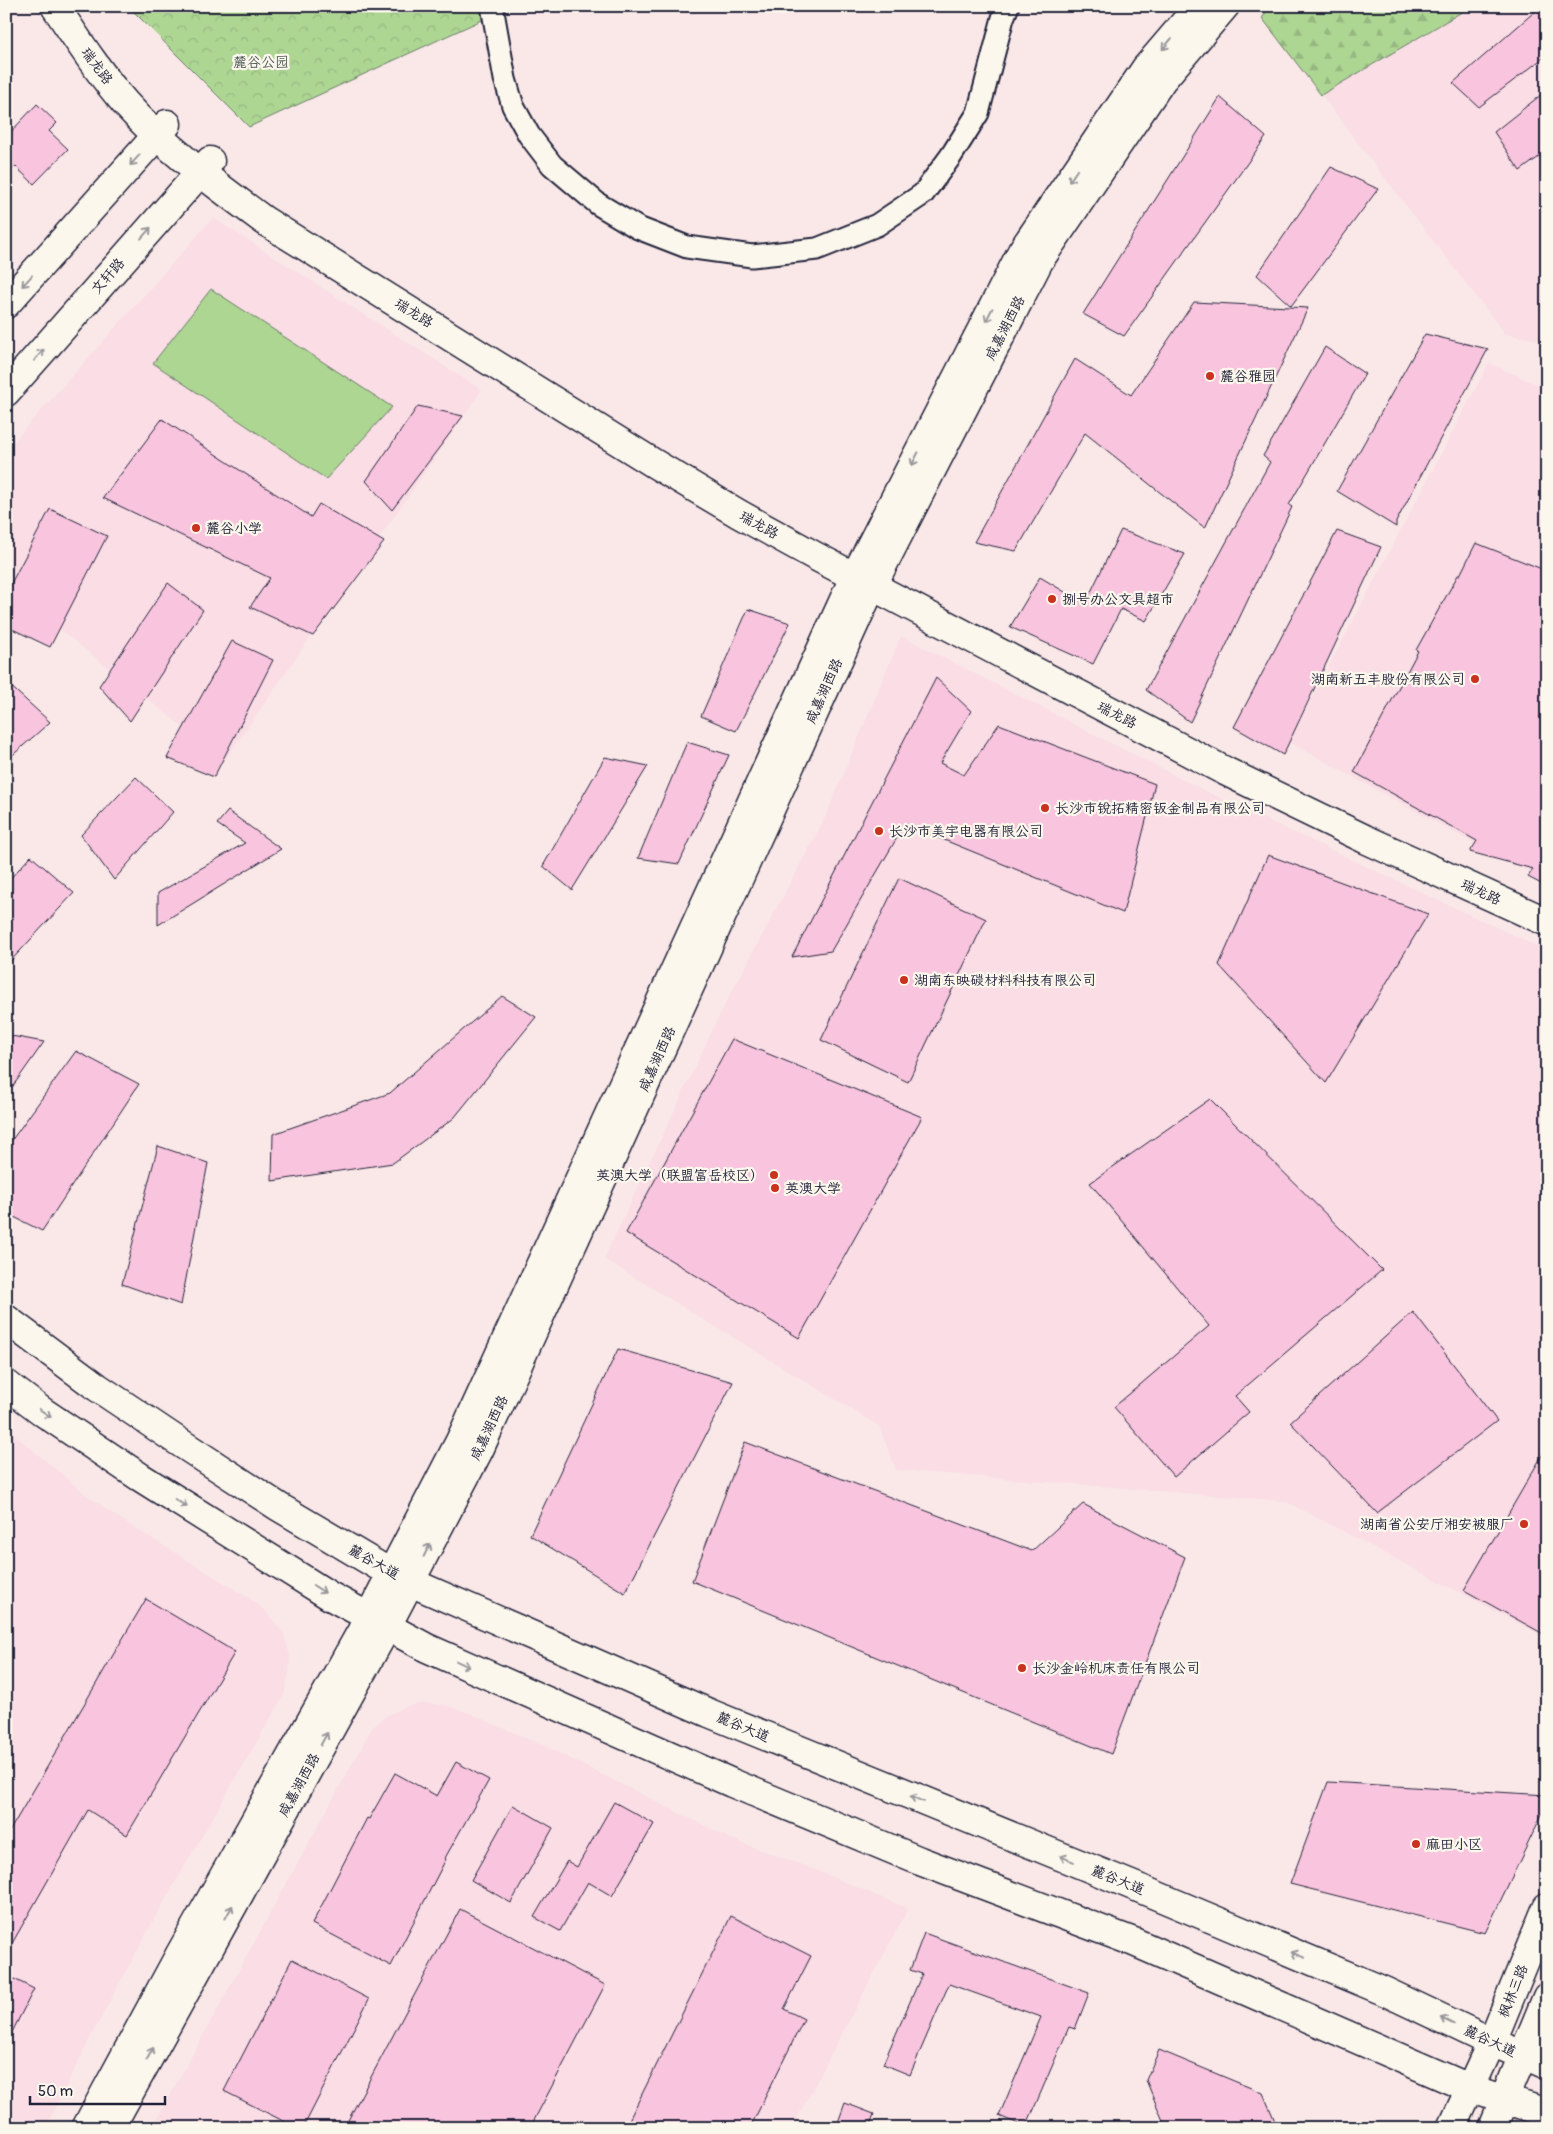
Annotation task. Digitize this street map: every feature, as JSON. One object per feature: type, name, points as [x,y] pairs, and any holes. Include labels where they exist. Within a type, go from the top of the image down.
[{"type":"main road","name":"瑞龙路","points":[[55,6],[97,68],[125,103],[162,130],[266,221],[654,464],[739,514],[867,576],[1231,760],[1370,828],[1547,908]]},
{"type":"main road","name":"瑞龙路","points":[[72,6],[114,65],[137,93],[162,130]]},
{"type":"main road","name":"咸嘉湖西路","points":[[110,2128],[401,1578],[479,1450],[867,576],[1022,251],[1146,68],[1199,6]]},
{"type":"main road","name":"咸嘉湖西路","points":[[867,576],[1039,261],[1162,80],[1225,6]]},
{"type":"main road","points":[[6,304],[162,130]]},
{"type":"main road","name":"文轩路","points":[[6,392],[205,167]]},
{"type":"main road","name":"瑞龙路","points":[[867,576],[1225,771],[1365,839],[1547,922]]},
{"type":"main road","name":"麓谷大道","points":[[6,1319],[97,1387],[173,1438],[279,1507],[401,1578],[709,1713],[891,1789],[1142,1889],[1384,1992],[1535,2061]]},
{"type":"main road","points":[[6,1384],[43,1412],[140,1477],[330,1596],[427,1648],[732,1783],[920,1861],[1134,1942],[1469,2088],[1547,2113]]},
{"type":"main road","name":"咸嘉湖西路","points":[[86,2128],[180,1954],[378,1622]]},
{"type":"main road","name":"枫林三路","points":[[1452,2128],[1491,2042],[1547,1907]]},
{"type":"main road","points":[[1493,2128],[1505,2099],[1535,2061],[1547,1997]]},
{"type":"street","points":[[492,6],[505,79],[513,106],[529,135],[552,165],[598,204],[638,228],[687,247],[752,256],[817,249],[877,225],[923,194],[951,156],[978,113],[1003,18],[1008,6]]},
{"type":"shaded area","points":[[1472,6],[1547,6],[1547,341],[1505,334],[1321,95]]},
{"type":"shaded area","name":"麓谷小学","points":[[213,218],[482,390],[225,760],[30,606],[6,634],[6,450]]},
{"type":"shaded area","points":[[1489,363],[1547,389],[1547,880],[1510,863],[1289,742]]},
{"type":"shaded area","points":[[901,636],[1197,787],[1547,951],[1547,1638],[1285,1501],[896,1470],[879,1426],[604,1259],[721,1012],[825,818]]},
{"type":"shaded area","points":[[6,1428],[84,1493],[117,1517],[252,1600],[262,1608],[283,1632],[290,1655],[284,1695],[154,1919],[87,2044],[45,2128],[6,2128]]},
{"type":"shaded area","points":[[424,1703],[448,1706],[469,1713],[553,1750],[729,1838],[826,1874],[908,1909],[792,2128],[152,2128],[372,1728],[386,1716],[407,1706]]},
{"type":"green space","name":"麓谷公园","points":[[128,6],[488,6],[484,19],[249,127]]},
{"type":"green space","points":[[1271,6],[1472,6],[1321,95],[1262,18]]},
{"type":"green space","points":[[211,289],[392,407],[326,479],[153,363]]},
{"type":"building","points":[[1541,6],[1547,6],[1547,55],[1479,107],[1453,83]]},
{"type":"building","points":[[1547,90],[1547,151],[1520,171],[1494,132]]},
{"type":"building","points":[[1220,97],[1266,137],[1124,336],[1083,314]]},
{"type":"building","points":[[37,104],[57,123],[49,131],[68,149],[34,184],[15,166],[6,176],[6,137]]},
{"type":"building","points":[[1331,167],[1378,189],[1291,306],[1257,275]]},
{"type":"building","name":"麓谷雅园","points":[[1194,302],[1308,308],[1205,528],[1085,433],[1016,551],[974,542],[1075,359],[1131,395]]},
{"type":"building","points":[[1425,334],[1488,349],[1396,522],[1396,527],[1337,491]]},
{"type":"building","points":[[1325,347],[1365,374],[1289,505],[1292,507],[1190,722],[1146,690],[1270,462],[1263,456]]},
{"type":"building","points":[[418,406],[463,416],[392,510],[366,481]]},
{"type":"building","points":[[162,419],[311,517],[319,504],[384,542],[313,636],[250,607],[270,578],[103,498]]},
{"type":"building","points":[[50,509],[107,536],[50,647],[6,626],[6,593]]},
{"type":"building","points":[[1121,530],[1185,554],[1146,621],[1121,609],[1093,664],[1010,627],[1040,577],[1085,604]]},
{"type":"building","points":[[1337,531],[1381,547],[1283,755],[1234,727]]},
{"type":"building","name":"湖南新五丰股份有限公司","points":[[1476,543],[1547,571],[1547,887],[1528,877],[1533,869],[1470,852],[1477,841],[1354,772],[1418,651],[1416,650],[1458,575],[1460,575]]},
{"type":"building","points":[[168,583],[203,610],[130,721],[99,686]]},
{"type":"building","points":[[748,609],[790,623],[736,731],[701,716]]},
{"type":"building","points":[[232,641],[273,660],[214,777],[167,758]]},
{"type":"building","name":"长沙市锐拓精密钣金制品有限公司","points":[[936,678],[971,711],[940,763],[964,775],[999,724],[1155,784],[1123,913],[905,824],[831,951],[792,957]]},
{"type":"building","points":[[6,682],[50,722],[6,761]]},
{"type":"building","points":[[687,742],[729,755],[679,864],[638,858]]},
{"type":"building","points":[[605,757],[648,766],[572,890],[543,866]]},
{"type":"building","points":[[136,777],[173,812],[114,880],[81,835]]},
{"type":"building","points":[[228,811],[281,849],[158,925],[158,893],[245,843],[217,824]]},
{"type":"building","points":[[1268,855],[1428,914],[1326,1083],[1219,965]]},
{"type":"building","points":[[31,856],[74,893],[6,966],[6,883]]},
{"type":"building","name":"湖南东映碳材料科技有限公司","points":[[899,878],[986,919],[908,1082],[821,1040]]},
{"type":"building","points":[[502,996],[536,1017],[454,1118],[393,1163],[272,1181],[273,1134],[390,1093]]},
{"type":"building","points":[[6,1035],[44,1042],[6,1096]]},
{"type":"building","name":"英澳大学","points":[[732,1039],[922,1117],[799,1338],[626,1233]]},
{"type":"building","points":[[76,1051],[139,1084],[42,1231],[6,1213],[6,1148]]},
{"type":"building","points":[[1210,1099],[1382,1270],[1235,1396],[1249,1412],[1174,1477],[1114,1407],[1209,1326],[1090,1183]]},
{"type":"building","points":[[158,1146],[208,1163],[181,1305],[122,1284]]},
{"type":"building","points":[[1413,1312],[1497,1421],[1377,1513],[1290,1422]]},
{"type":"building","points":[[618,1349],[733,1382],[625,1593],[530,1535]]},
{"type":"building","name":"长沙金岭机床责任有限公司","points":[[745,1442],[1032,1551],[1083,1504],[1185,1557],[1111,1754],[692,1581]]},
{"type":"building","name":"湖南省公安厅湘安被服厂","points":[[1547,1447],[1547,1636],[1464,1590]]},
{"type":"building","points":[[146,1599],[235,1652],[127,1835],[88,1810],[6,1954],[6,1837]]},
{"type":"building","points":[[456,1762],[489,1780],[445,1858],[391,1966],[312,1924],[367,1818],[369,1819],[395,1773],[437,1796]]},
{"type":"building","name":"麻田小区","points":[[1328,1782],[1547,1795],[1547,1804],[1485,1933],[1290,1884]]},
{"type":"building","points":[[614,1802],[654,1824],[612,1896],[588,1882],[560,1931],[534,1917],[567,1861],[577,1867]]},
{"type":"building","points":[[513,1805],[553,1828],[511,1903],[471,1880]]},
{"type":"building","points":[[460,1909],[605,1985],[530,2128],[344,2128]]},
{"type":"building","points":[[731,1916],[811,1956],[784,2009],[804,2019],[750,2128],[625,2128]]},
{"type":"building","points":[[924,1933],[1089,1993],[1075,2029],[1069,2027],[1026,2127],[999,2116],[1041,2017],[949,1984],[910,2075],[883,2064],[922,1974],[910,1970]]},
{"type":"building","points":[[292,1959],[369,1999],[303,2128],[297,2128],[224,2091]]},
{"type":"building","points":[[6,1975],[34,1989],[6,2044]]},
{"type":"building","points":[[1159,2050],[1263,2093],[1278,2128],[1166,2128],[1146,2080]]},
{"type":"building","points":[[845,2103],[874,2114],[869,2128],[836,2128]]},
{"type":"place","name":"麓谷雅园","points":[[1210,376]]},
{"type":"place","name":"麓谷小学","points":[[196,528]]},
{"type":"place","name":"捌号办公文具超市","points":[[1052,599]]},
{"type":"place","name":"湖南新五丰股份有限公司","points":[[1475,679]]},
{"type":"place","name":"长沙市锐拓精密钣金制品有限公司","points":[[1045,808]]},
{"type":"place","name":"长沙市美宇电器有限公司","points":[[879,831]]},
{"type":"place","name":"湖南东映碳材料科技有限公司","points":[[904,980]]},
{"type":"place","name":"英澳大学（联盟富岳校区）","points":[[774,1175]]},
{"type":"place","name":"英澳大学","points":[[775,1188]]},
{"type":"place","name":"湖南省公安厅湘安被服厂","points":[[1524,1524]]},
{"type":"place","name":"长沙金岭机床责任有限公司","points":[[1022,1668]]},
{"type":"place","name":"麻田小区","points":[[1416,1844]]}]
